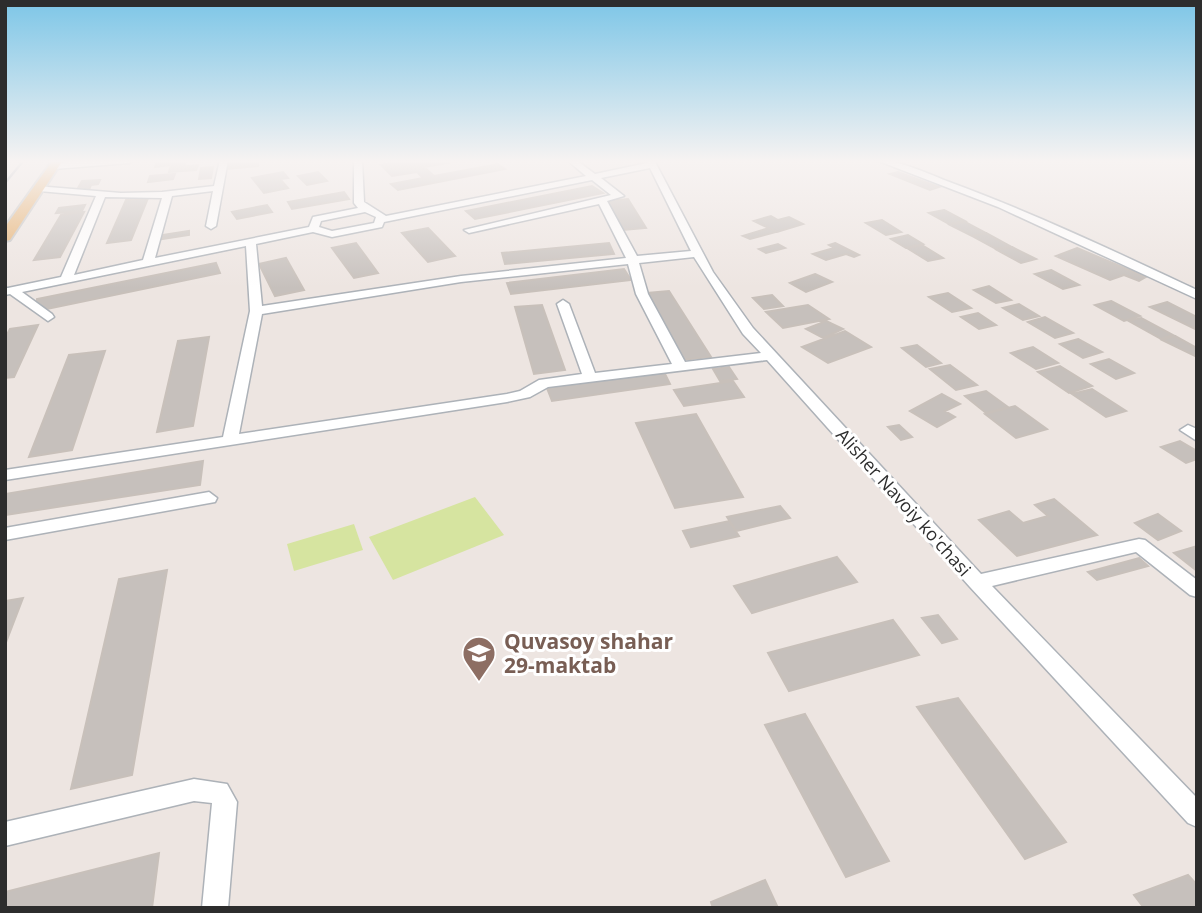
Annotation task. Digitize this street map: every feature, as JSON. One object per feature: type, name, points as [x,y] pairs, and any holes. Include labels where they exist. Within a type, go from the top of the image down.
[{"type":"main road","points":[[5,237],[29,203]]},
{"type":"street","points":[[66,279],[98,203]]},
{"type":"street","points":[[148,263],[166,203]]},
{"type":"street","points":[[211,226],[216,203]]},
{"type":"street","points":[[9,291],[313,229],[331,234],[378,225],[373,214],[359,203]]},
{"type":"street","points":[[313,229],[317,219],[373,214],[430,203]]},
{"type":"street","points":[[469,230],[589,203]]},
{"type":"street","points":[[600,203],[606,205],[633,260],[642,294],[681,366]]},
{"type":"street","name":"Alisher Navoiy ko'chasi","points":[[672,203],[707,271],[748,331],[977,582],[1197,815]]},
{"type":"street","points":[[998,203],[1197,295]]},
{"type":"street","points":[[230,440],[256,311],[251,242]]},
{"type":"street","points":[[256,311],[461,279],[698,253]]},
{"type":"street","points":[[9,291],[48,317]]},
{"type":"street","points":[[563,304],[590,377]]},
{"type":"street","points":[[5,475],[507,398],[525,394],[544,383],[771,356]]},
{"type":"street","points":[[5,534],[209,498]]},
{"type":"street","points":[[977,582],[1139,545],[1197,590]]},
{"type":"street","points":[[5,834],[194,790],[219,792],[225,802],[215,908]]},
{"type":"green space","points":[[475,497],[504,535],[393,580],[369,537]]},
{"type":"green space","points":[[354,524],[363,550],[294,571],[287,544]]},
{"type":"building","points":[[125,203],[146,203],[131,240],[107,243]]},
{"type":"building","points":[[288,203],[328,203],[292,209]]},
{"type":"building","points":[[508,203],[556,203],[475,219],[466,211]]},
{"type":"building","points":[[607,203],[630,203],[646,228],[623,230]]},
{"type":"building","points":[[85,205],[82,211],[56,213],[59,208]]},
{"type":"building","points":[[267,205],[272,212],[237,219],[232,212]]},
{"type":"building","points":[[944,210],[965,221],[949,224],[929,213]]},
{"type":"building","points":[[84,212],[60,257],[34,260],[61,215]]},
{"type":"building","points":[[771,216],[778,220],[789,217],[803,224],[777,232],[754,221]]},
{"type":"building","points":[[882,220],[901,232],[886,235],[866,223]]},
{"type":"building","points":[[965,222],[986,233],[972,236],[950,225]]},
{"type":"building","points":[[428,228],[455,256],[428,262],[402,233]]},
{"type":"building","points":[[769,228],[776,232],[750,239],[743,236]]},
{"type":"building","points":[[189,231],[189,235],[162,239],[162,235]]},
{"type":"building","points":[[986,233],[1010,246],[996,249],[972,236]]},
{"type":"building","points":[[908,235],[923,244],[906,248],[891,239]]},
{"type":"building","points":[[356,243],[378,273],[354,278],[332,248]]},
{"type":"building","points":[[609,243],[614,254],[505,264],[502,253]]},
{"type":"building","points":[[835,243],[859,255],[854,257],[846,254],[826,260],[813,254],[834,248],[829,245]]},
{"type":"building","points":[[778,244],[785,248],[766,253],[759,249]]},
{"type":"building","points":[[922,245],[943,258],[928,261],[907,248]]},
{"type":"building","points":[[1012,247],[1036,259],[1021,263],[997,250]]},
{"type":"building","points":[[1077,248],[1146,277],[1139,281],[1124,275],[1110,280],[1056,256]]},
{"type":"building","points":[[286,258],[304,290],[275,296],[259,264]]},
{"type":"building","points":[[216,263],[220,273],[37,311],[37,299]]},
{"type":"building","points":[[624,269],[631,280],[511,294],[507,283]]},
{"type":"building","points":[[1051,270],[1079,285],[1063,289],[1035,274]]},
{"type":"building","points":[[815,274],[832,282],[806,292],[790,283]]},
{"type":"building","points":[[989,286],[1011,300],[996,303],[974,290]]},
{"type":"building","points":[[669,291],[711,357],[681,360],[645,293]]},
{"type":"building","points":[[948,293],[971,308],[952,312],[929,297]]},
{"type":"building","points":[[772,295],[783,306],[764,309],[753,298]]},
{"type":"building","points":[[1111,301],[1140,316],[1124,321],[1095,305]]},
{"type":"building","points":[[1167,302],[1197,317],[1197,330],[1150,307]]},
{"type":"building","points":[[1019,304],[1039,316],[1023,320],[1003,308]]},
{"type":"building","points":[[542,305],[565,370],[534,374],[515,307]]},
{"type":"building","points":[[808,305],[829,319],[783,328],[766,312]]},
{"type":"building","points":[[978,313],[996,325],[979,329],[961,317]]},
{"type":"building","points":[[1045,317],[1073,333],[1055,338],[1028,322]]},
{"type":"building","points":[[1141,318],[1173,335],[1161,339],[1129,321]]},
{"type":"building","points":[[826,321],[843,329],[823,338],[806,329]]},
{"type":"building","points":[[38,325],[14,377],[5,378],[5,338],[10,329]]},
{"type":"building","points":[[845,331],[871,347],[828,363],[802,347]]},
{"type":"building","points":[[1175,336],[1197,348],[1197,357],[1162,340]]},
{"type":"building","points":[[209,337],[193,426],[157,432],[178,341]]},
{"type":"building","points":[[1078,339],[1102,352],[1083,358],[1060,344]]},
{"type":"building","points":[[917,345],[941,363],[926,367],[902,348]]},
{"type":"building","points":[[1033,347],[1058,363],[1036,369],[1011,353]]},
{"type":"building","points":[[105,351],[72,450],[29,457],[69,355]]},
{"type":"building","points":[[1109,359],[1134,373],[1116,379],[1091,364]]},
{"type":"building","points":[[950,365],[977,385],[956,390],[930,369]]},
{"type":"building","points":[[1060,366],[1092,386],[1069,393],[1038,372]]},
{"type":"building","points":[[729,367],[737,379],[720,381],[713,369]]},
{"type":"building","points":[[664,372],[670,384],[552,401],[547,388]]},
{"type":"building","points":[[733,381],[744,397],[684,406],[674,390]]},
{"type":"building","points":[[1092,389],[1126,411],[1106,417],[1072,394]]},
{"type":"building","points":[[986,391],[1008,407],[986,413],[965,396]]},
{"type":"building","points":[[942,394],[960,404],[945,411],[955,417],[937,427],[910,411]]},
{"type":"building","points":[[1015,406],[1047,429],[1016,438],[985,414]]},
{"type":"building","points":[[696,414],[743,497],[675,508],[636,423]]},
{"type":"building","points":[[899,425],[912,437],[901,440],[888,427]]},
{"type":"building","points":[[1180,441],[1197,451],[1197,459],[1186,463],[1161,447]]},
{"type":"building","points":[[203,461],[200,485],[5,515],[5,494]]},
{"type":"building","points":[[1054,499],[1097,535],[1017,556],[979,520],[1009,511],[1023,523],[1048,516],[1035,505]]},
{"type":"building","points":[[780,506],[790,518],[736,531],[727,517]]},
{"type":"building","points":[[1158,514],[1181,531],[1158,540],[1135,523]]},
{"type":"building","points":[[729,521],[739,536],[691,547],[683,531]]},
{"type":"building","points":[[1197,546],[1197,571],[1174,553]]},
{"type":"building","points":[[837,557],[857,582],[752,613],[734,586]]},
{"type":"building","points":[[1139,558],[1148,566],[1097,580],[1088,572]]},
{"type":"building","points":[[167,570],[132,775],[71,789],[119,579]]},
{"type":"building","points":[[23,598],[5,645],[5,601]]},
{"type":"building","points":[[938,615],[957,639],[942,643],[922,618]]},
{"type":"building","points":[[893,620],[919,655],[789,691],[768,653]]},
{"type":"building","points":[[958,698],[1066,842],[1025,859],[917,707]]},
{"type":"building","points":[[805,714],[889,861],[846,877],[765,725]]},
{"type":"building","points":[[159,853],[152,908],[5,908],[5,892]]},
{"type":"building","points":[[1188,875],[1197,885],[1197,908],[1144,908],[1134,895]]},
{"type":"building","points":[[765,880],[778,908],[713,908],[711,902]]},
{"type":"place","name":"Quvasoy shahar 29-maktab","points":[[479,683]]}]
